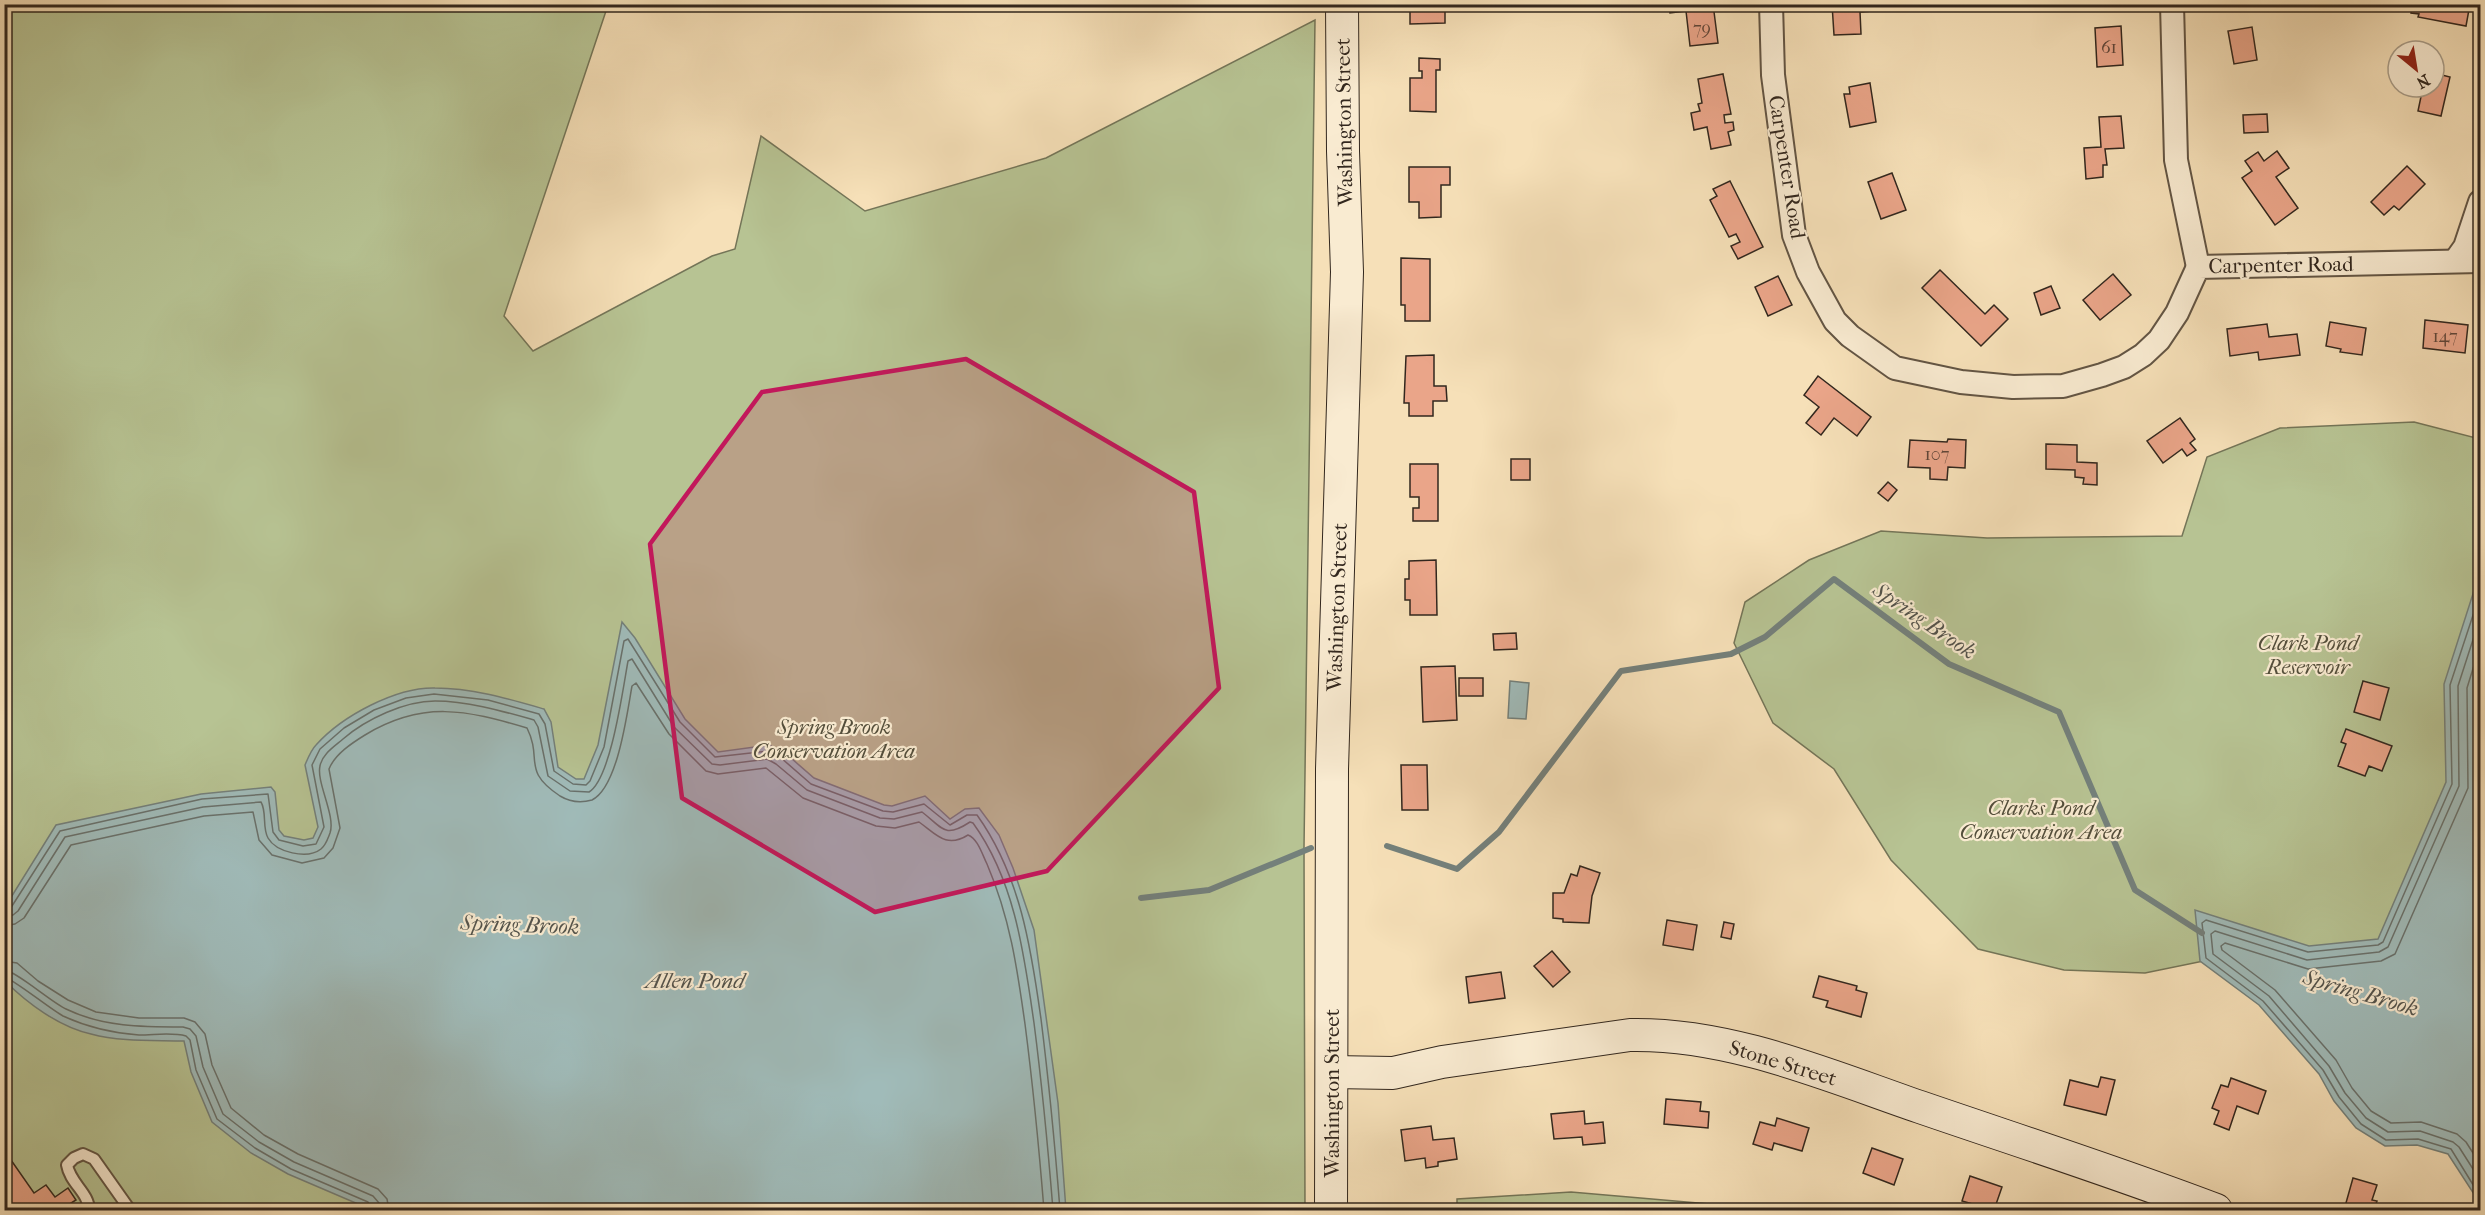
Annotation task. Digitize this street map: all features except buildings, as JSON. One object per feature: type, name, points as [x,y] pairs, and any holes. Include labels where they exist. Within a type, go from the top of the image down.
[{"type":"main road","name":"Washington Street","points":[[1331,1210],[1332,769],[1347,272],[1342,4]]},
{"type":"main road","name":"Stone Street","points":[[1332,1072],[1393,1073],[1442,1062],[1630,1035],[1693,1038],[1728,1045],[1830,1076],[2217,1210]]},
{"type":"street","name":"Carpenter Road","points":[[1771,4],[1773,75],[1794,235],[1808,272],[1835,321],[1850,336],[1895,368],[1960,382],[2013,387],[2062,386],[2102,375],[2143,356],[2159,339],[2177,313],[2198,267],[2481,261]]},
{"type":"street","points":[[2172,4],[2176,160],[2198,267]]},
{"type":"street","points":[[2455,261],[2465,247],[2481,202]]},
{"type":"lane","points":[[89,1210],[89,1202],[68,1173],[67,1165],[74,1158],[83,1154],[94,1159],[129,1210]]},
{"type":"highlighted area","points":[[966,359],[1194,492],[1219,688],[1047,871],[875,912],[682,798],[650,544],[762,392]]},
{"type":"green space","name":"Spring Brook Conservation Area","points":[[5,5],[608,5],[504,316],[533,351],[712,256],[735,249],[761,136],[865,211],[1046,158],[1315,20],[1304,848],[1305,1210],[5,1210]]},
{"type":"green space","name":"Clark Pond Reservoir","points":[[2414,422],[2480,439],[2480,742],[2358,1007],[2223,957],[2145,973],[2064,970],[1978,949],[1891,860],[1834,769],[1773,723],[1734,643],[1745,602],[1809,560],[1881,531],[1987,538],[2182,536],[2207,457],[2280,428]]},
{"type":"green space","points":[[1571,1192],[1779,1210],[1457,1210],[1457,1199]]},
{"type":"water","points":[[2480,572],[2480,1210],[2474,1194],[2448,1154],[2417,1145],[2385,1146],[2356,1128],[2334,1101],[2319,1074],[2259,1005],[2200,961],[2195,910],[2309,946],[2378,939],[2446,782],[2444,684]]},
{"type":"water","name":"Allen Pond","points":[[622,622],[635,638],[685,719],[718,752],[769,745],[784,752],[814,778],[884,805],[892,806],[925,796],[950,819],[965,809],[979,808],[999,835],[1034,930],[1058,1103],[1066,1210],[372,1210],[288,1174],[251,1153],[212,1122],[191,1072],[184,1041],[102,1037],[79,1031],[44,1013],[5,981],[5,907],[56,825],[201,794],[271,787],[275,792],[279,830],[284,836],[304,840],[313,838],[318,827],[305,765],[310,754],[327,734],[355,714],[404,692],[449,688],[490,695],[544,709],[551,722],[558,767],[576,779],[584,779],[598,745]]},
{"type":"water","points":[[1510,681],[1529,683],[1526,719],[1508,718]]},
{"type":"waterway","name":"Spring Brook","points":[[1387,846],[1457,869],[1499,832],[1621,671],[1731,654],[1765,637],[1834,579],[1949,664],[2059,712],[2135,890],[2202,933]]},
{"type":"waterway","name":"Spring Brook","points":[[1141,898],[1209,890],[1311,848]]},
{"type":"park label","name":"Clarks Pond Conservation Area","points":[[2041,820]]}]
